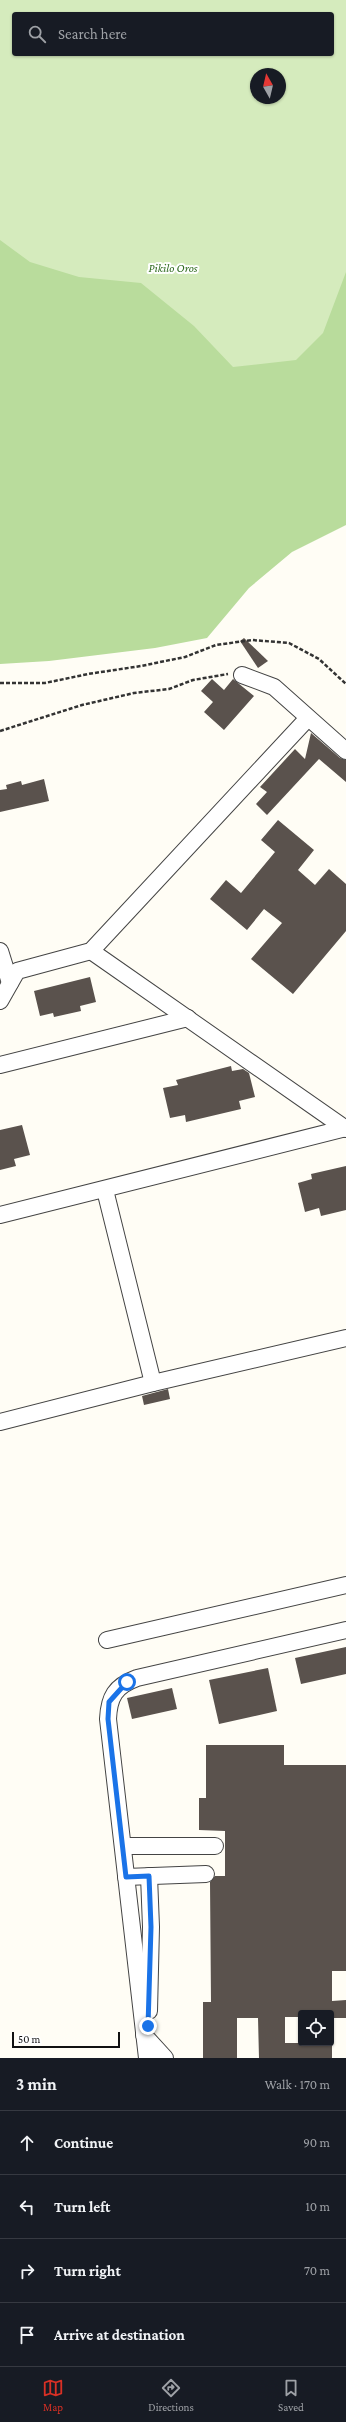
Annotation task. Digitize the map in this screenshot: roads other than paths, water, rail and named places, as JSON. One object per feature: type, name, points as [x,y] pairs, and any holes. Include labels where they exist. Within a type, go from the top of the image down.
[{"type":"lane","points":[[242,674],[274,687],[346,751]]},
{"type":"lane","points":[[0,1000],[16,970],[91,951],[308,718]]},
{"type":"lane","points":[[0,951],[10,983]]},
{"type":"lane","points":[[91,951],[346,1129]]},
{"type":"lane","points":[[0,1065],[188,1018]]},
{"type":"lane","points":[[0,1215],[346,1129]]},
{"type":"lane","points":[[105,1190],[153,1383]]},
{"type":"lane","points":[[0,1422],[153,1383],[346,1338]]},
{"type":"lane","points":[[107,1640],[346,1585]]},
{"type":"lane","points":[[148,2058],[144,2035],[108,1719],[109,1702],[118,1689],[127,1682],[136,1678],[346,1630]]},
{"type":"lane","points":[[123,1846],[215,1846]]},
{"type":"lane","points":[[126,1877],[206,1874]]},
{"type":"lane","points":[[144,2035],[148,2026],[150,1991],[149,1876]]},
{"type":"lane","points":[[144,2035],[165,2058]]},
{"type":"park label","name":"Pikilo Oros","points":[[173,268]]}]
